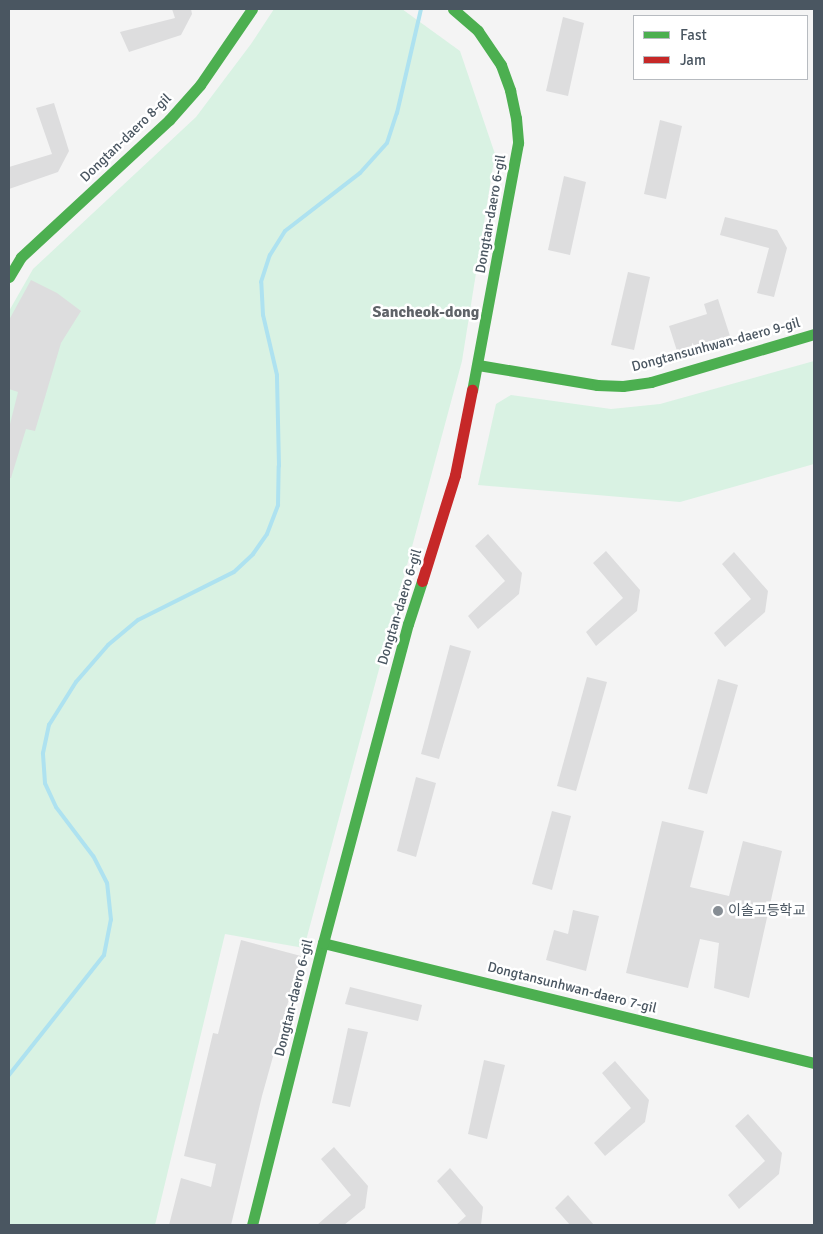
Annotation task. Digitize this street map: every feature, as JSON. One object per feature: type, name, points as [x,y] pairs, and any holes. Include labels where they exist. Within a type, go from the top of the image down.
[{"type":"street","name":"Dongtan-daero 8-gil","points":[[9,277],[21,257],[169,120],[200,85],[252,9]]},
{"type":"street","name":"Dongtan-daero 6-gil","points":[[252,1225],[323,942],[408,624],[452,488],[478,365],[514,173],[518,144],[516,118],[510,90],[494,52],[478,31],[453,9]]},
{"type":"street","points":[[9,254],[21,257]]},
{"type":"street","name":"Dongtansunhwan-daero 9-gil","points":[[478,365],[597,385],[623,386],[651,382],[814,334]]},
{"type":"street","name":"Dongtansunhwan-daero 7-gil","points":[[323,942],[814,1063]]},
{"type":"green space","points":[[274,9],[402,9],[460,51],[495,154],[462,361],[304,948],[225,934],[155,1225],[9,1225],[9,311],[33,269],[196,117],[251,44]]},
{"type":"green space","points":[[814,361],[814,464],[680,502],[478,485],[496,404],[511,395],[611,409],[660,404]]},
{"type":"building","points":[[172,9],[191,9],[192,14],[181,35],[129,52],[120,32],[175,18]]},
{"type":"building","points":[[563,17],[584,23],[568,96],[546,91]]},
{"type":"building","points":[[54,103],[69,151],[58,172],[9,189],[9,167],[52,154],[36,108]]},
{"type":"building","points":[[660,120],[682,126],[666,199],[644,194]]},
{"type":"building","points":[[564,176],[586,182],[570,255],[548,250]]},
{"type":"building","points":[[725,217],[777,230],[787,248],[774,297],[757,293],[769,248],[720,235]]},
{"type":"building","points":[[628,272],[650,277],[634,350],[611,345]]},
{"type":"building","points":[[31,280],[57,293],[81,311],[61,343],[35,431],[26,429],[11,478],[9,478],[9,428],[18,392],[9,389],[9,320]]},
{"type":"building","points":[[718,299],[730,336],[677,351],[669,326],[707,314],[704,304]]},
{"type":"building","points":[[488,534],[522,573],[519,594],[478,629],[468,616],[505,581],[475,546]]},
{"type":"building","points":[[606,551],[640,590],[637,611],[596,646],[586,632],[623,598],[593,563]]},
{"type":"building","points":[[734,552],[768,591],[765,612],[725,647],[714,633],[751,599],[722,564]]},
{"type":"building","points":[[450,645],[471,651],[439,759],[421,754]]},
{"type":"building","points":[[587,677],[607,682],[576,791],[557,786]]},
{"type":"building","points":[[718,679],[738,685],[707,794],[688,789]]},
{"type":"building","points":[[416,777],[436,783],[416,857],[397,851]]},
{"type":"building","points":[[552,811],[571,816],[552,890],[532,884]]},
{"type":"building","points":[[662,821],[704,831],[690,887],[729,896],[743,841],[782,851],[749,998],[714,988],[719,943],[700,939],[688,988],[626,973]]},
{"type":"building","points":[[573,910],[599,916],[586,971],[546,960],[554,930],[568,934]]},
{"type":"building","points":[[241,940],[301,956],[262,1096],[231,1225],[169,1225],[181,1178],[211,1187],[216,1164],[184,1156],[213,1033],[218,1034]]},
{"type":"building","points":[[350,987],[422,1005],[418,1021],[345,1004]]},
{"type":"building","points":[[348,1028],[368,1032],[350,1107],[332,1103]]},
{"type":"building","points":[[484,1060],[505,1065],[487,1139],[468,1134]]},
{"type":"building","points":[[615,1061],[649,1100],[645,1122],[605,1156],[594,1143],[631,1108],[602,1073]]},
{"type":"building","points":[[748,1114],[782,1153],[779,1174],[739,1209],[728,1195],[765,1161],[735,1126]]},
{"type":"building","points":[[334,1147],[368,1186],[365,1208],[344,1225],[317,1225],[351,1195],[321,1159]]},
{"type":"building","points":[[450,1168],[483,1207],[481,1225],[456,1225],[466,1216],[437,1181]]},
{"type":"building","points":[[568,1195],[594,1225],[570,1225],[555,1208]]},
{"type":"waterway","points":[[9,1075],[104,955],[111,920],[107,883],[93,856],[56,807],[45,783],[43,753],[49,725],[76,682],[108,645],[138,620],[234,572],[253,554],[267,534],[278,505],[277,375],[263,315],[261,282],[270,255],[285,231],[360,173],[387,143],[397,113],[421,9]]},
{"type":"traffic: fast","points":[[9,277],[21,257],[169,120],[200,85],[252,9]]},
{"type":"traffic: fast","points":[[453,9],[478,31],[501,65],[510,90],[516,118],[518,143],[472,390]]},
{"type":"traffic: fast","points":[[478,365],[597,385],[623,386],[651,382],[814,334]]},
{"type":"traffic: fast","points":[[252,1225],[323,943],[408,624],[422,581]]},
{"type":"traffic: fast","points":[[323,943],[814,1063]]},
{"type":"traffic: jam","points":[[422,581],[455,475],[472,390]]},
{"type":"place","name":"이솔고등학교","points":[[718,911]]},
{"type":"district","name":"Sancheok-dong","points":[[426,312]]}]
